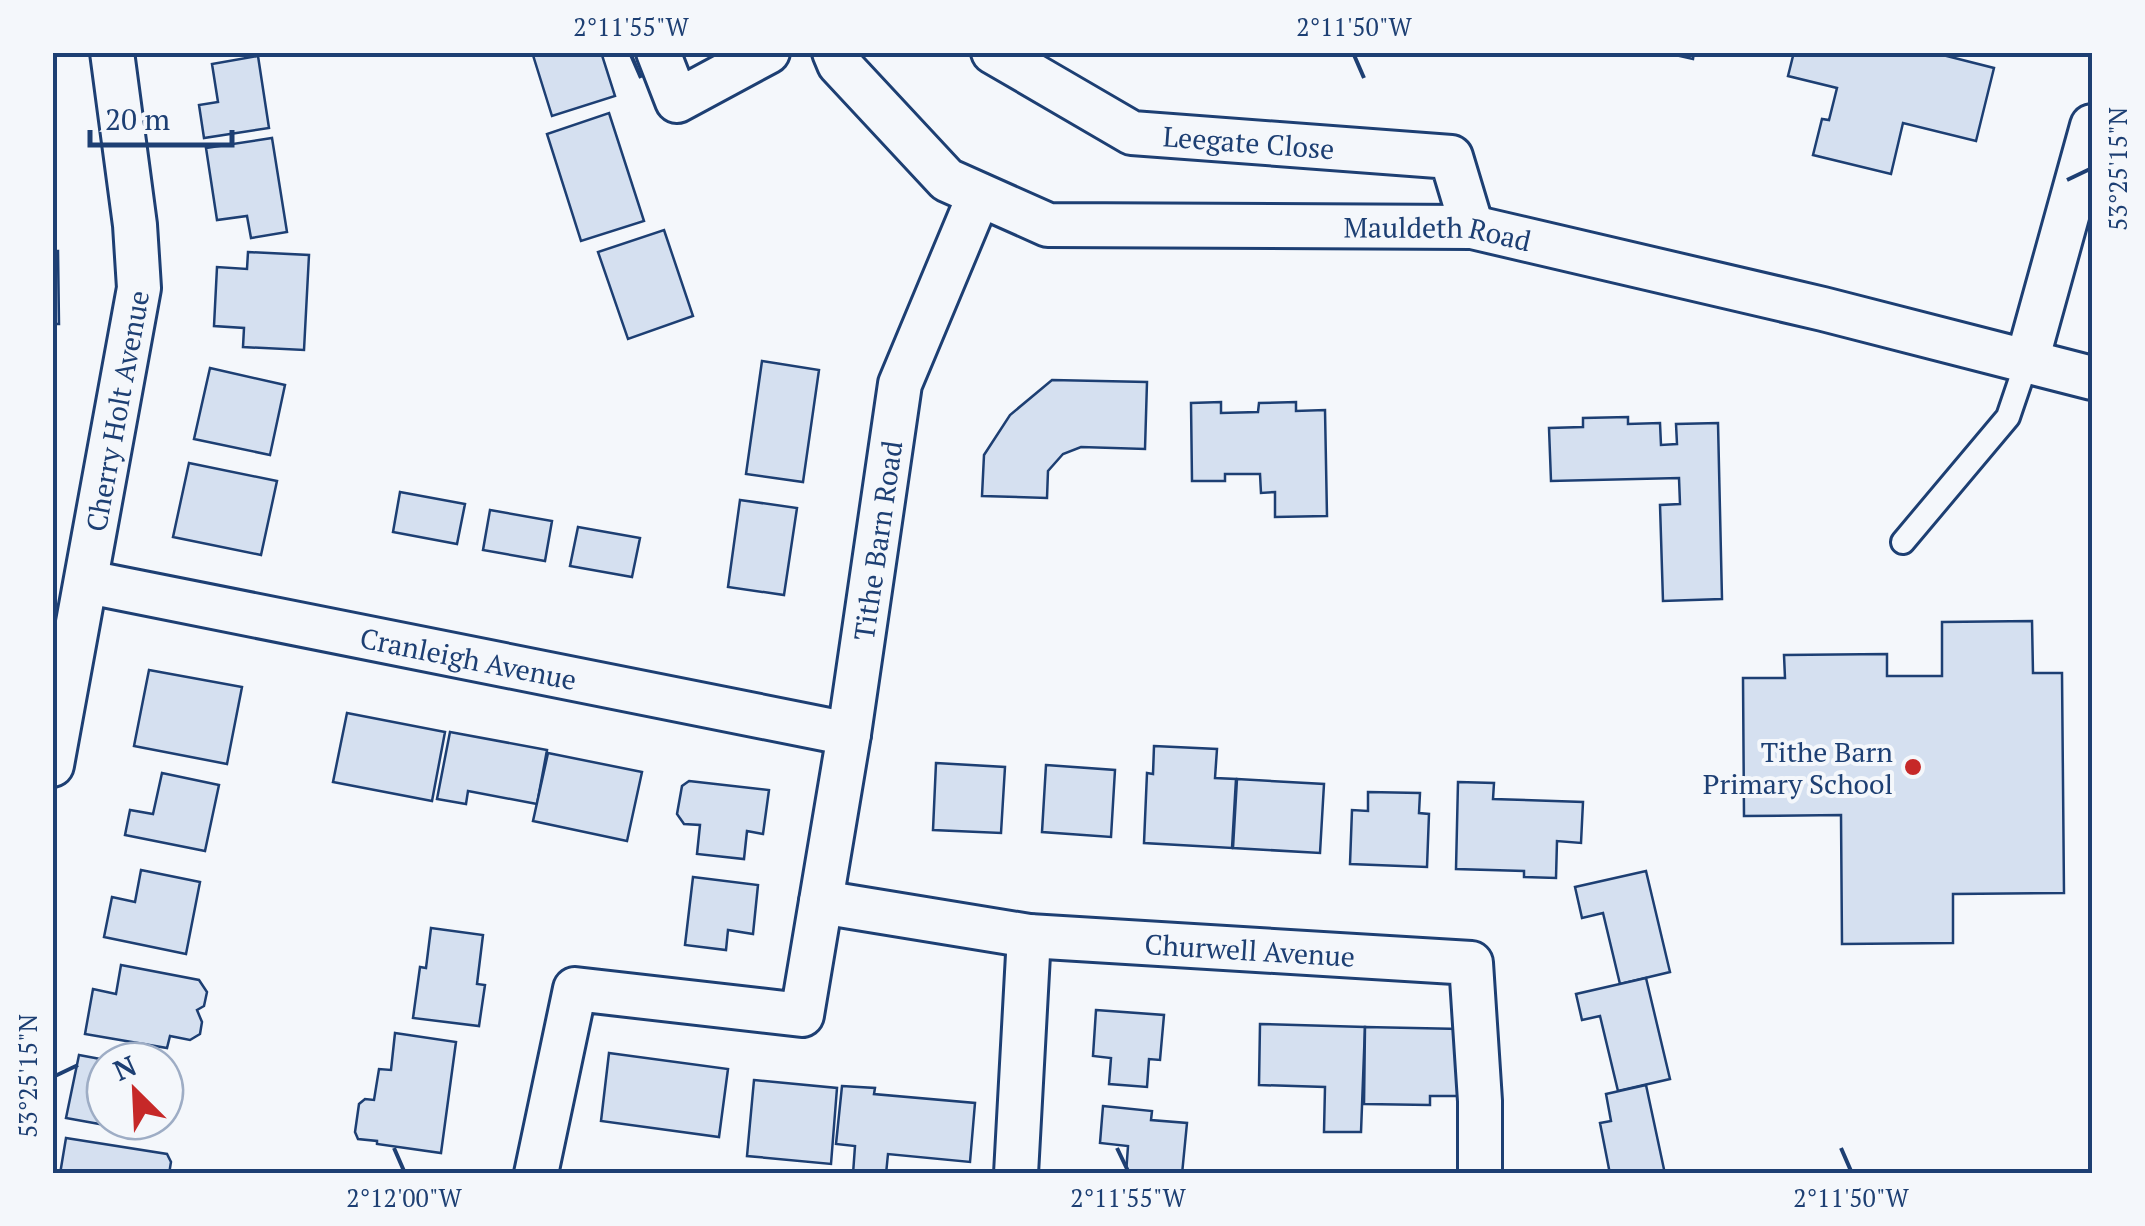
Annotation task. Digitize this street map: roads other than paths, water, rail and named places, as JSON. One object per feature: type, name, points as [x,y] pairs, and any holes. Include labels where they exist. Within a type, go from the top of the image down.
[{"type":"street","name":"Cherry Holt Avenue","points":[[52,765],[139,288],[112,52]]},
{"type":"street","points":[[658,52],[677,101],[768,52]]},
{"type":"street","name":"Mauldeth Road","points":[[834,52],[840,64],[947,180],[1048,226],[1472,227],[1804,304],[2092,378]]},
{"type":"street","name":"Leegate Close","points":[[993,52],[1132,133],[1451,157],[1472,227]]},
{"type":"street","points":[[2028,361],[2092,126]]},
{"type":"street","name":"Tithe Barn Road","points":[[536,1174],[575,989],[802,1015],[849,734],[900,384],[979,195]]},
{"type":"street","name":"Cranleigh Avenue","points":[[88,582],[849,734]]},
{"type":"street","name":"Churwell Avenue","points":[[821,902],[1029,936],[1471,963],[1480,1101],[1480,1174]]},
{"type":"street","points":[[1016,1174],[1029,936]]},
{"type":"lane","points":[[1903,542],[2008,417],[2028,361]]},
{"type":"place","name":"Tithe Barn Primary School","points":[[1913,767]]}]
